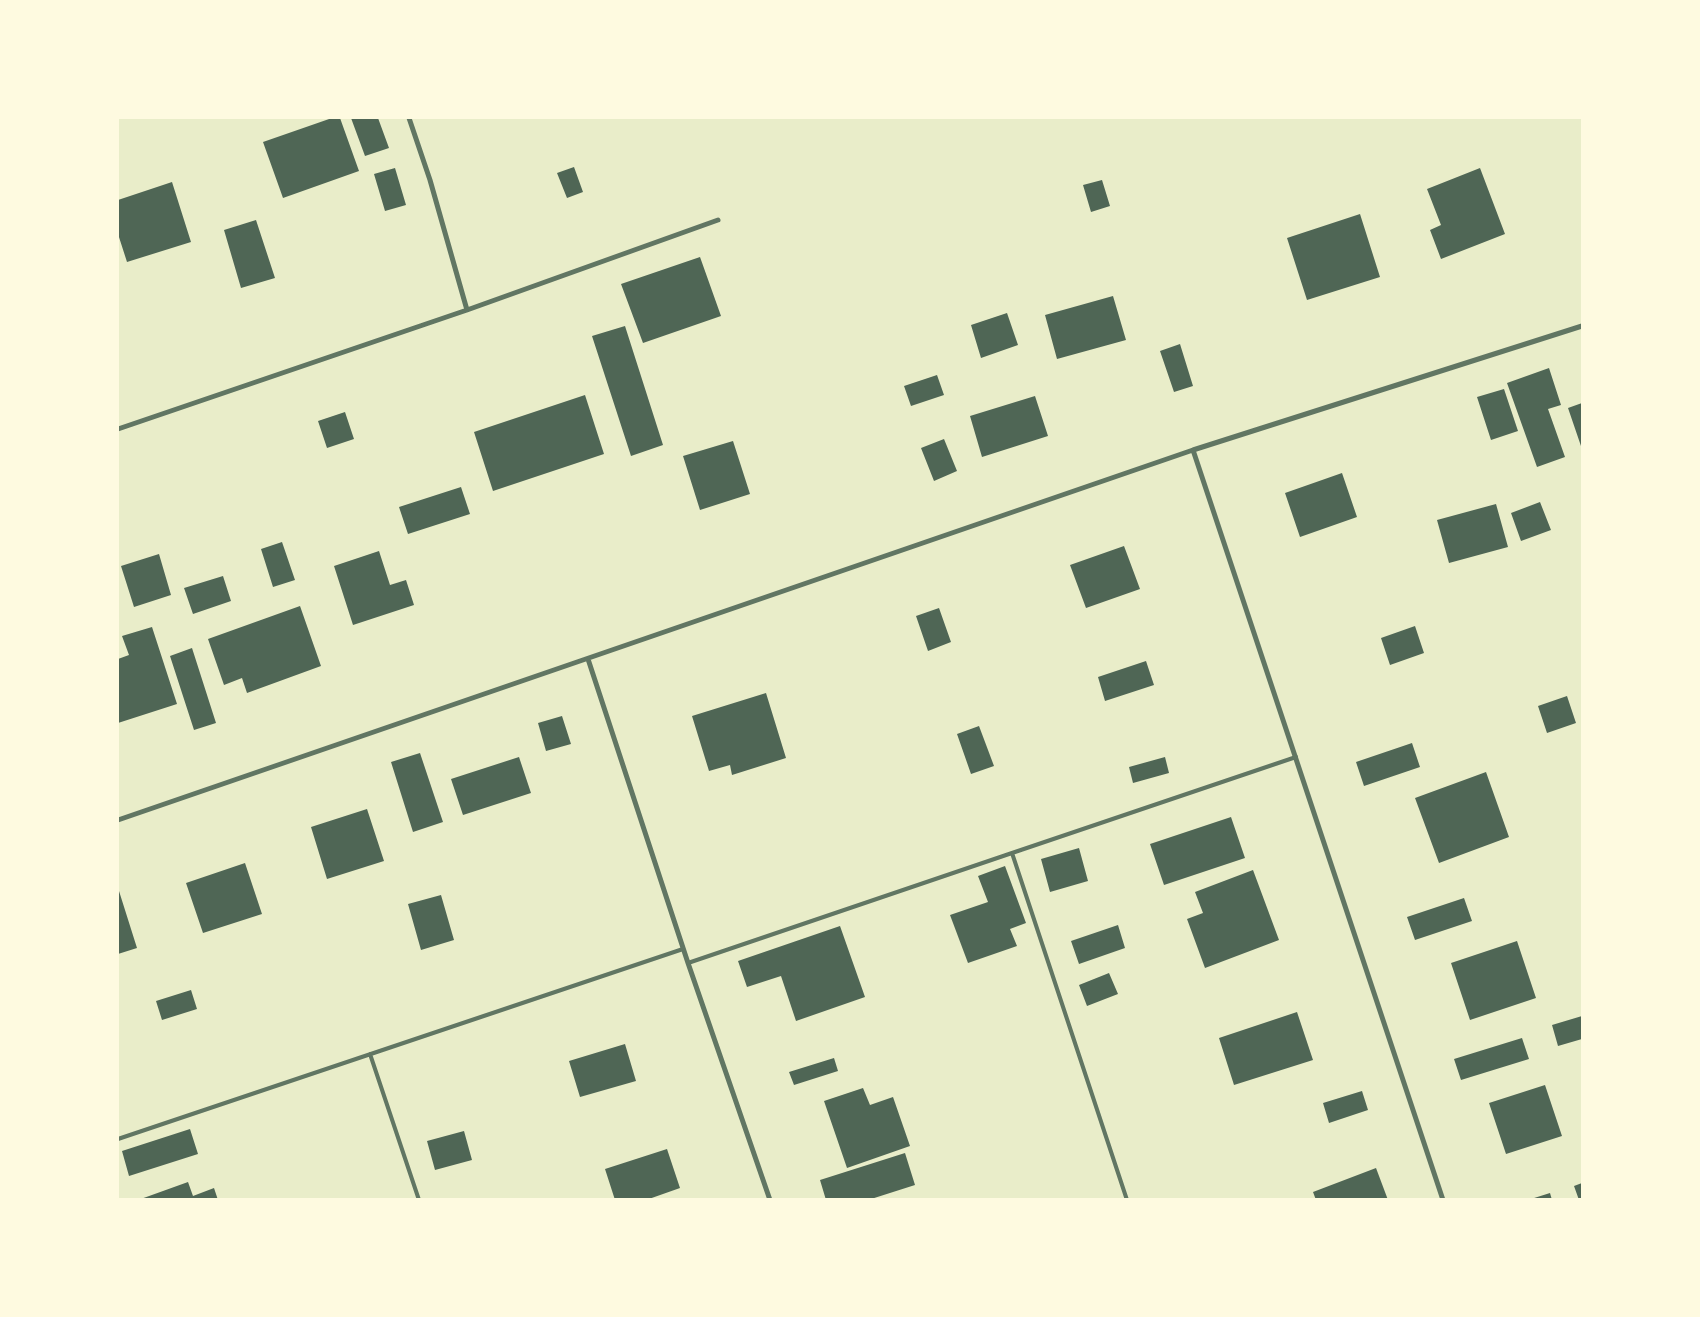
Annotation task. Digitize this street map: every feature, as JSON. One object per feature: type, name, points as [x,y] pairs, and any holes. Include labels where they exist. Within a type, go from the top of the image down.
[{"type":"street","points":[[409,118],[430,180],[467,310]]},
{"type":"street","points":[[118,429],[467,310],[718,220]]},
{"type":"street","points":[[118,820],[1193,450],[1582,326]]},
{"type":"street","points":[[1193,450],[1443,1200]]},
{"type":"street","points":[[588,659],[683,949],[770,1200]]},
{"type":"lane","points":[[688,963],[1296,757]]},
{"type":"lane","points":[[1012,853],[1127,1200]]},
{"type":"lane","points":[[118,1138],[683,949]]},
{"type":"lane","points":[[370,1054],[419,1200]]},
{"type":"building","points":[[332,118],[340,118],[359,171],[283,198],[263,142]]},
{"type":"building","points":[[351,118],[378,118],[389,148],[365,156]]},
{"type":"building","points":[[574,167],[583,192],[567,198],[557,173]]},
{"type":"building","points":[[395,168],[406,205],[385,211],[374,174]]},
{"type":"building","points":[[1480,168],[1505,234],[1441,259],[1430,230],[1441,225],[1427,189]]},
{"type":"building","points":[[1102,180],[1110,206],[1091,212],[1083,185]]},
{"type":"building","points":[[172,182],[191,242],[127,262],[118,234],[118,200]]},
{"type":"building","points":[[1360,214],[1380,277],[1307,300],[1287,238]]},
{"type":"building","points":[[256,220],[275,278],[241,288],[224,230]]},
{"type":"building","points":[[700,257],[721,316],[643,343],[621,284]]},
{"type":"building","points":[[1113,296],[1126,340],[1057,359],[1045,315]]},
{"type":"building","points":[[1007,313],[1018,345],[981,358],[971,325]]},
{"type":"building","points":[[625,326],[663,445],[631,456],[592,336]]},
{"type":"building","points":[[1180,344],[1193,386],[1174,392],[1160,351]]},
{"type":"building","points":[[1549,368],[1561,405],[1548,409],[1565,457],[1537,467],[1507,383]]},
{"type":"building","points":[[937,375],[944,395],[911,406],[904,386]]},
{"type":"building","points":[[1504,389],[1518,431],[1491,440],[1477,397]]},
{"type":"building","points":[[585,395],[604,454],[493,491],[474,432]]},
{"type":"building","points":[[1035,396],[1048,436],[982,457],[970,416]]},
{"type":"building","points":[[1582,403],[1582,449],[1568,408]]},
{"type":"building","points":[[345,412],[354,439],[327,448],[318,421]]},
{"type":"building","points":[[944,439],[957,471],[934,481],[921,448]]},
{"type":"building","points":[[733,441],[750,494],[700,510],[683,456]]},
{"type":"building","points":[[1342,473],[1357,517],[1300,537],[1285,493]]},
{"type":"building","points":[[461,487],[470,514],[408,534],[399,507]]},
{"type":"building","points":[[1540,502],[1551,530],[1521,541],[1511,513]]},
{"type":"building","points":[[1496,504],[1508,547],[1449,563],[1437,520]]},
{"type":"building","points":[[282,542],[295,580],[273,587],[261,549]]},
{"type":"building","points":[[1124,546],[1140,589],[1086,608],[1070,565]]},
{"type":"building","points":[[379,551],[390,585],[406,580],[414,605],[353,625],[334,566]]},
{"type":"building","points":[[159,554],[171,595],[134,607],[121,566]]},
{"type":"building","points":[[223,576],[231,601],[193,614],[184,588]]},
{"type":"building","points":[[300,606],[321,666],[247,693],[242,678],[224,685],[208,639]]},
{"type":"building","points":[[939,608],[951,642],[928,651],[916,616]]},
{"type":"building","points":[[1415,626],[1424,653],[1390,665],[1381,638]]},
{"type":"building","points":[[152,627],[177,704],[118,723],[118,659],[129,655],[122,636]]},
{"type":"building","points":[[192,648],[216,723],[194,730],[170,656]]},
{"type":"building","points":[[1146,661],[1154,685],[1105,701],[1098,677]]},
{"type":"building","points":[[766,693],[786,758],[732,775],[730,765],[709,771],[692,716]]},
{"type":"building","points":[[1567,696],[1576,723],[1547,733],[1538,706]]},
{"type":"building","points":[[562,716],[571,744],[546,751],[538,723]]},
{"type":"building","points":[[979,726],[994,766],[971,774],[957,734]]},
{"type":"building","points":[[1412,743],[1420,767],[1364,786],[1356,762]]},
{"type":"building","points":[[420,753],[443,822],[413,832],[391,762]]},
{"type":"building","points":[[519,757],[531,793],[463,815],[451,779]]},
{"type":"building","points":[[1165,757],[1169,773],[1133,783],[1129,767]]},
{"type":"building","points":[[1486,772],[1509,837],[1439,863],[1415,798]]},
{"type":"building","points":[[367,809],[384,861],[327,879],[311,827]]},
{"type":"building","points":[[1231,817],[1245,858],[1164,885],[1150,844]]},
{"type":"building","points":[[1079,848],[1088,881],[1050,892],[1041,859]]},
{"type":"building","points":[[245,863],[262,914],[203,933],[186,883]]},
{"type":"building","points":[[1005,866],[1026,923],[1010,929],[1017,946],[968,963],[950,915],[988,902],[978,876]]},
{"type":"building","points":[[1253,870],[1279,940],[1205,968],[1187,919],[1203,913],[1195,892]]},
{"type":"building","points":[[118,891],[137,948],[118,954]]},
{"type":"building","points":[[441,895],[454,940],[421,950],[408,904]]},
{"type":"building","points":[[1464,898],[1472,921],[1415,940],[1407,917]]},
{"type":"building","points":[[1118,925],[1125,948],[1079,964],[1071,941]]},
{"type":"building","points":[[840,926],[865,997],[796,1021],[781,976],[747,987],[738,961]]},
{"type":"building","points":[[1517,941],[1536,998],[1470,1020],[1451,963]]},
{"type":"building","points":[[1109,973],[1118,994],[1087,1006],[1079,985]]},
{"type":"building","points":[[191,990],[197,1009],[162,1020],[156,1001]]},
{"type":"building","points":[[1297,1012],[1313,1060],[1234,1085],[1219,1038]]},
{"type":"building","points":[[1582,1016],[1582,1039],[1558,1046],[1552,1025]]},
{"type":"building","points":[[1522,1038],[1529,1059],[1461,1080],[1454,1059]]},
{"type":"building","points":[[625,1044],[636,1081],[580,1097],[569,1061]]},
{"type":"building","points":[[834,1058],[838,1071],[794,1085],[789,1072]]},
{"type":"building","points":[[1545,1085],[1562,1136],[1506,1154],[1489,1103]]},
{"type":"building","points":[[863,1088],[870,1105],[893,1097],[910,1146],[847,1168],[824,1101]]},
{"type":"building","points":[[1362,1091],[1368,1110],[1329,1123],[1323,1103]]},
{"type":"building","points":[[190,1129],[198,1154],[129,1176],[122,1151]]},
{"type":"building","points":[[464,1131],[472,1160],[435,1170],[427,1141]]},
{"type":"building","points":[[667,1149],[680,1188],[646,1200],[615,1200],[605,1169]]},
{"type":"building","points":[[905,1153],[915,1185],[868,1200],[826,1200],[820,1180]]},
{"type":"building","points":[[1376,1168],[1388,1200],[1316,1200],[1313,1192]]},
{"type":"building","points":[[188,1182],[193,1196],[214,1188],[218,1200],[138,1200]]},
{"type":"building","points":[[1582,1183],[1582,1200],[1579,1200],[1574,1186]]},
{"type":"building","points":[[1550,1193],[1552,1200],[1531,1200],[1531,1199]]}]
